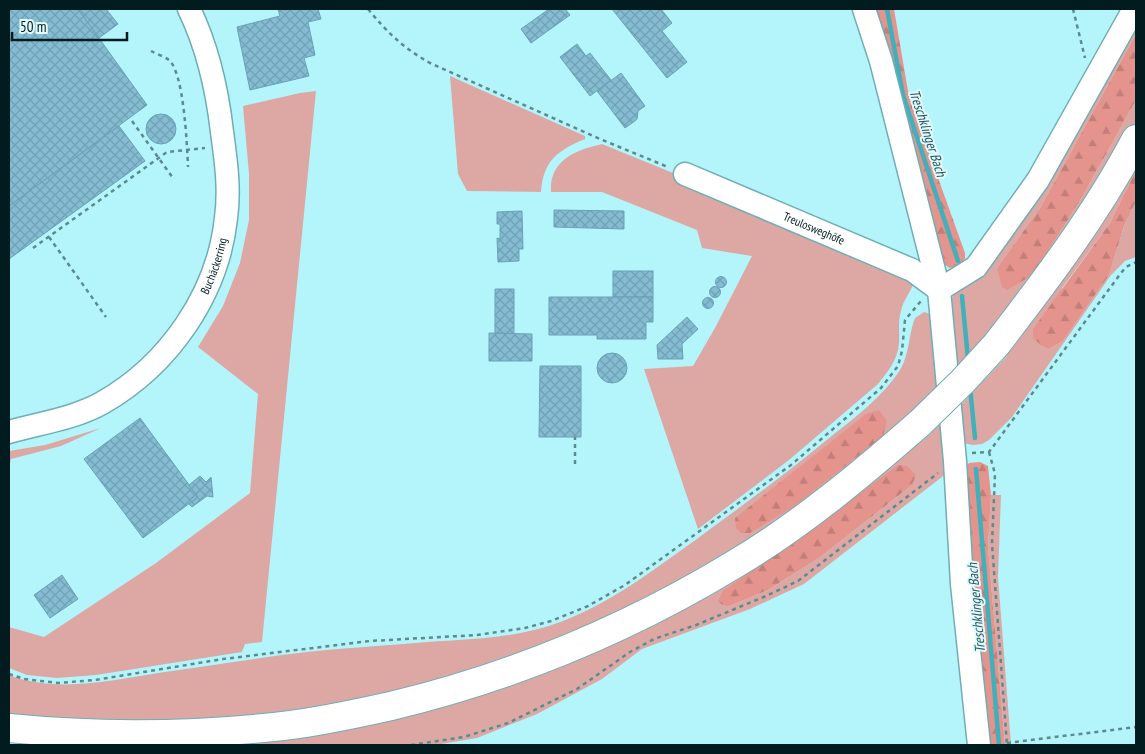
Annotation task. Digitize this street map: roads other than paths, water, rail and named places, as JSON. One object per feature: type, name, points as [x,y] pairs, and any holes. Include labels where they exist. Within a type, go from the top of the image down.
[{"type":"main road","points":[[16,728],[84,734],[210,733],[285,726],[350,716],[422,698],[504,673],[557,654],[622,626],[679,597],[737,563],[790,528],[874,464],[921,422],[962,381],[996,345],[1081,232],[1123,164],[1136,139]]},
{"type":"street","name":"Buchäckerring","points":[[13,428],[73,416],[102,403],[128,384],[147,370],[168,349],[191,318],[208,285],[220,251],[226,219],[228,192],[218,95],[209,58],[189,9]]},
{"type":"street","points":[[864,9],[881,60],[939,290],[955,458],[962,584],[979,745]]},
{"type":"street","points":[[939,290],[976,267],[1038,180],[1092,87],[1134,9]]},
{"type":"street","name":"Treulosweghöfe","points":[[685,174],[912,270],[939,290]]},
{"type":"waterway","name":"Treschklinger Bach","points":[[887,9],[903,95],[958,261]]},
{"type":"waterway","name":"Treschklinger Bach","points":[[962,296],[968,359]]},
{"type":"waterway","name":"Treschklinger Bach","points":[[970,387],[975,438]]},
{"type":"waterway","name":"Treschklinger Bach","points":[[976,469],[999,745]]}]
